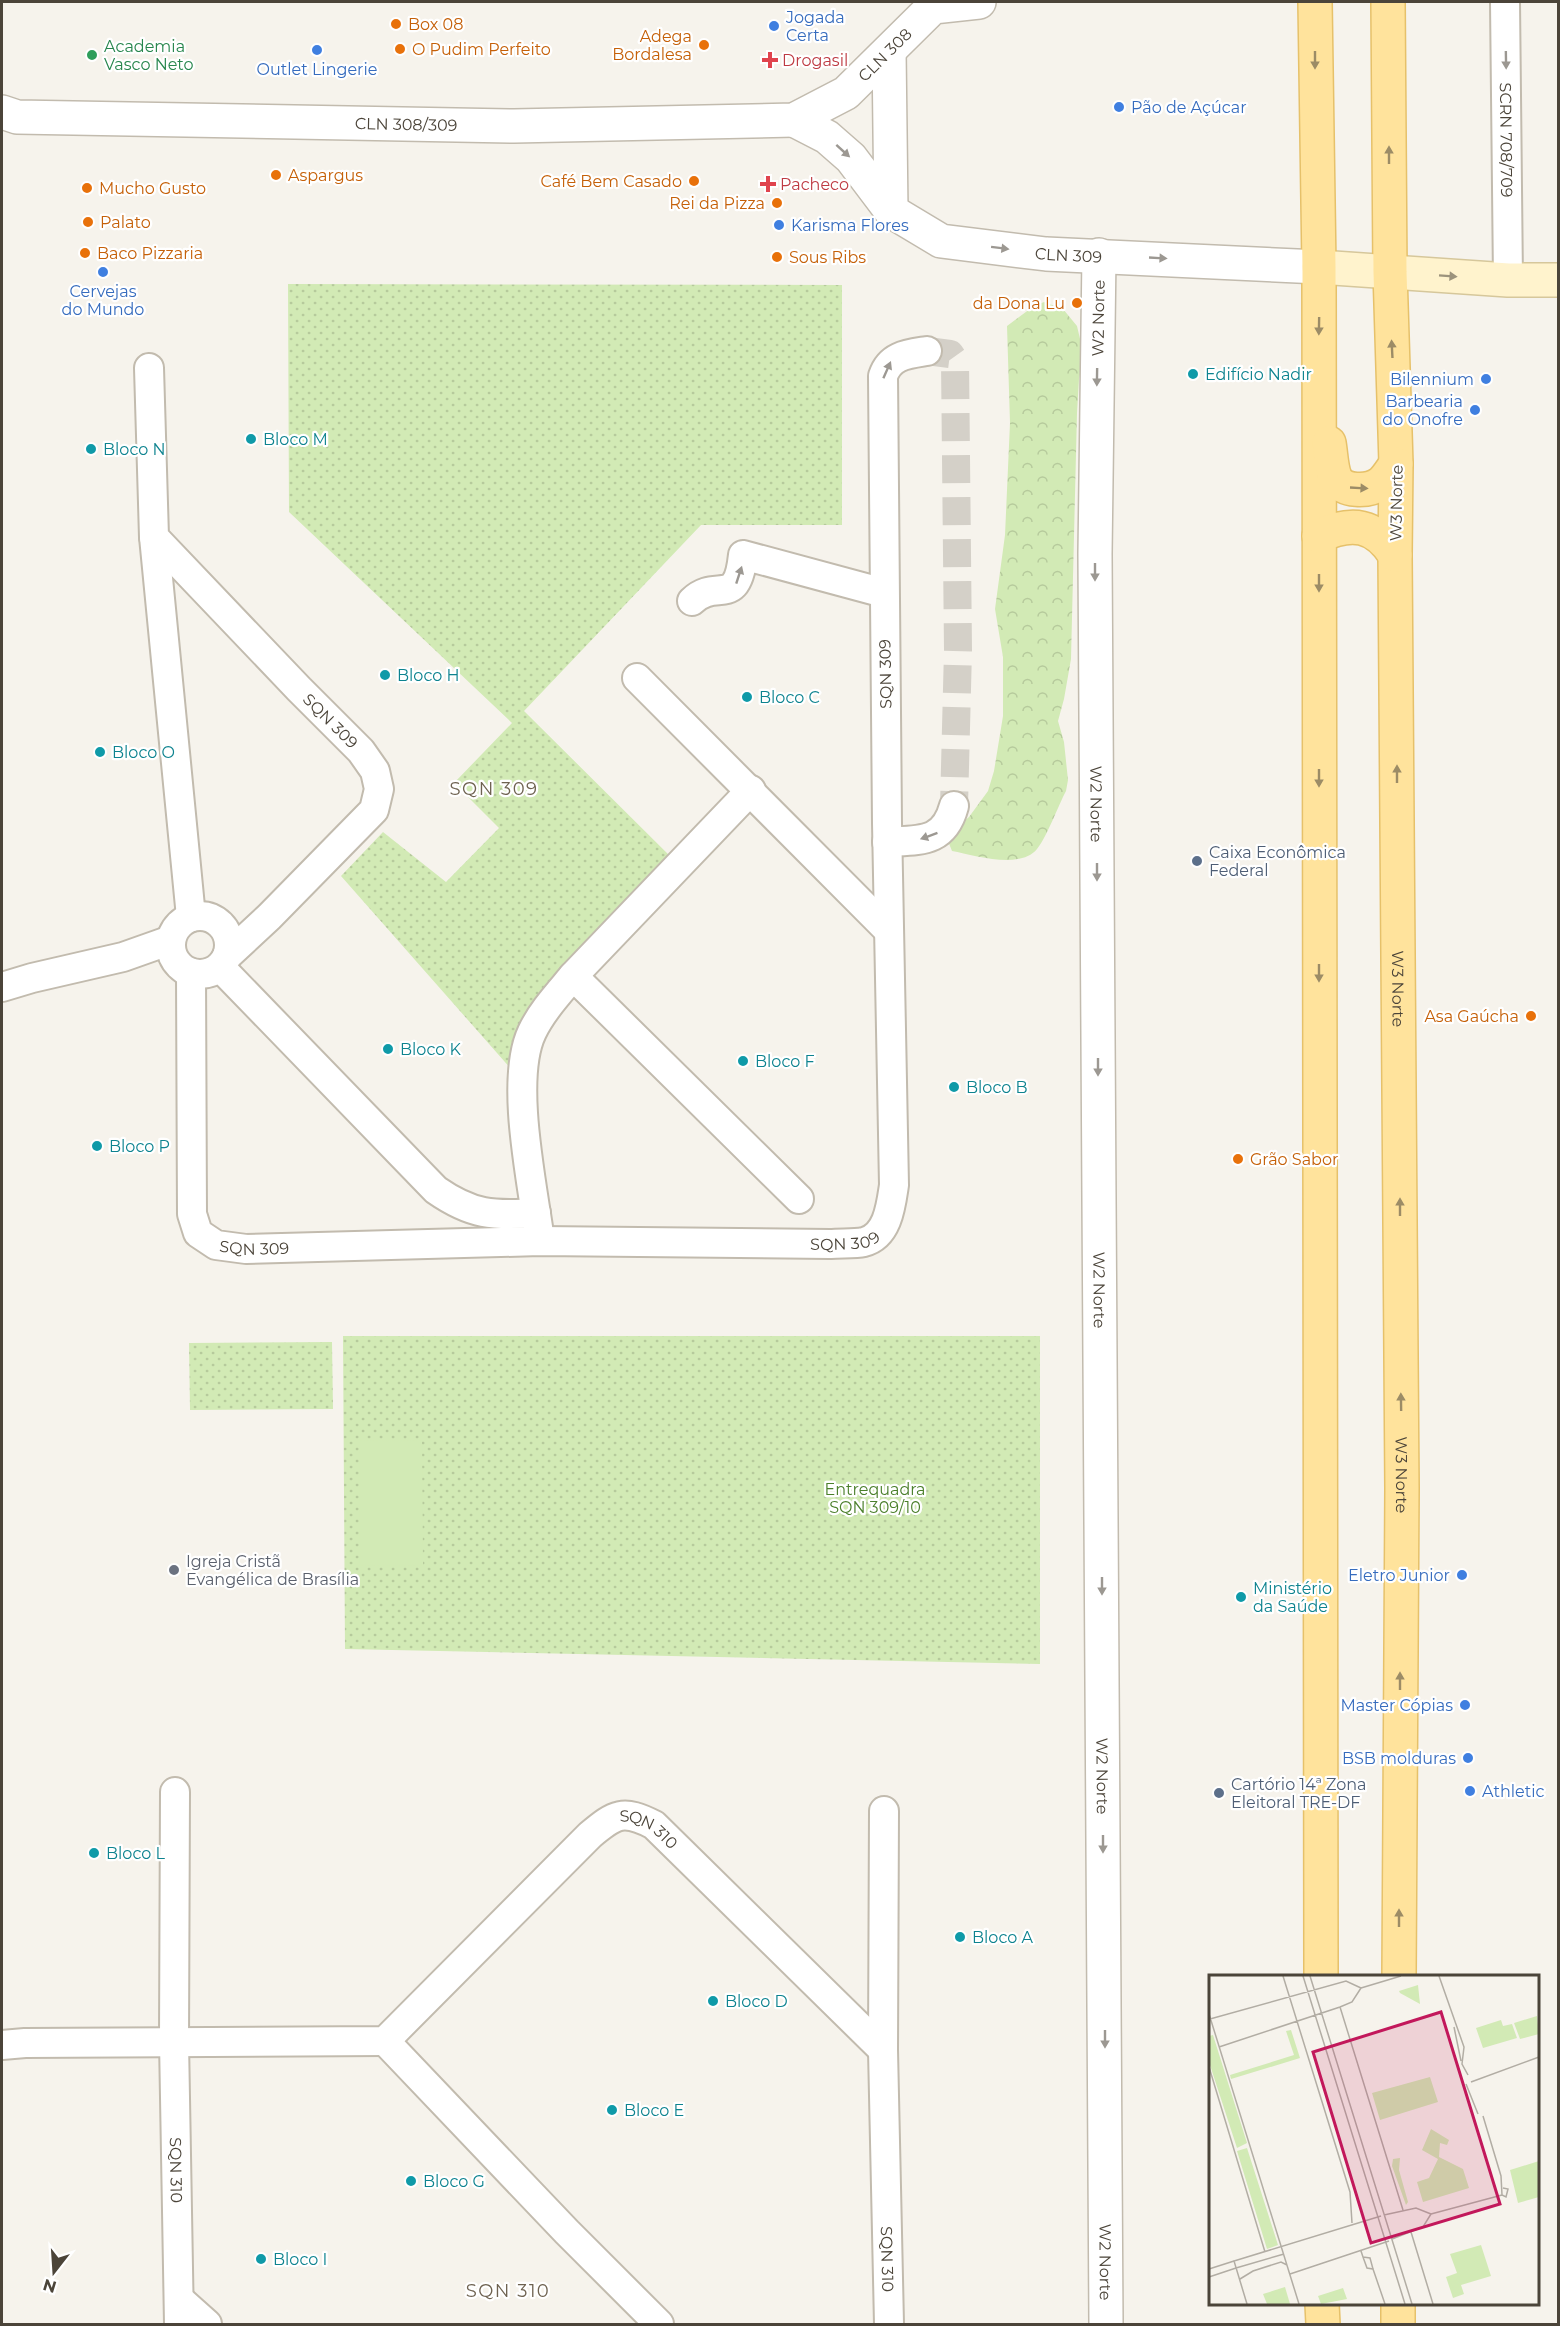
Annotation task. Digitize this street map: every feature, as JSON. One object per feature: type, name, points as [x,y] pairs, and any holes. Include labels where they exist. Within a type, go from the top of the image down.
[{"type":"main road","points":[[1315,2],[1319,267],[1321,1975]]},
{"type":"main road","name":"W3 Norte","points":[[1388,2],[1390,272],[1396,464],[1402,1488],[1399,1975]]},
{"type":"main road","name":"CLN 309","points":[[1319,267],[1390,272]]},
{"type":"main road","points":[[1390,272],[1508,280],[1558,280]]},
{"type":"main road","points":[[1318,386],[1335,478],[1342,485],[1356,490],[1368,489],[1382,483],[1396,464]]},
{"type":"main road","points":[[1319,536],[1342,528],[1364,528],[1372,530],[1388,544],[1395,555]]},
{"type":"main road","points":[[1322,2305],[1323,2325]]},
{"type":"main road","points":[[1398,2305],[1398,2325]]},
{"type":"street","name":"CLN 308","points":[[794,120],[846,93],[933,7],[979,2]]},
{"type":"street","name":"SCRN 708/709","points":[[1505,2],[1508,280]]},
{"type":"street","points":[[889,51],[891,211]]},
{"type":"street","name":"CLN 308/309","points":[[7,117],[514,126],[794,120]]},
{"type":"street","name":"CLN 309","points":[[794,120],[827,137],[851,158],[891,211],[941,241],[1046,254],[1319,267]]},
{"type":"street","name":"W2 Norte","points":[[1099,255],[1095,566],[1106,2325]]},
{"type":"street","name":"SQN 309","points":[[186,971],[192,1214],[198,1233],[206,1240],[230,1248],[246,1249],[540,1241],[830,1244],[866,1242],[881,1232],[890,1212],[894,1185],[887,842],[883,376],[888,365],[898,357],[927,351]]},
{"type":"street","points":[[149,368],[154,537],[191,917]]},
{"type":"street","name":"SQN 309","points":[[154,537],[361,751],[375,771],[378,789],[374,810],[269,916],[224,951]]},
{"type":"street","points":[[692,601],[699,595],[736,585],[741,574],[743,555],[884,593]]},
{"type":"street","points":[[637,678],[889,931]]},
{"type":"street","points":[[540,1241],[522,1088],[525,1058],[532,1032],[547,1008],[573,976],[751,790]]},
{"type":"street","points":[[887,842],[928,838],[945,829],[954,806]]},
{"type":"street","points":[[186,971],[174,960],[171,950],[171,940],[175,930],[191,917],[210,918],[224,951],[436,1190],[470,1210],[486,1214],[536,1213]]},
{"type":"street","points":[[4,989],[32,978],[123,957],[171,940]]},
{"type":"street","points":[[123,957],[201,975],[211,973],[224,951]]},
{"type":"street","points":[[573,976],[799,1199]]},
{"type":"street","name":"SQN 310","points":[[175,1792],[174,2042],[179,2312],[207,2325]]},
{"type":"street","name":"SQN 310","points":[[884,1811],[883,2050],[889,2325]]},
{"type":"street","name":"SQN 310","points":[[385,2041],[590,1835],[608,1820],[624,1815],[637,1816],[654,1825],[883,2050]]},
{"type":"street","points":[[9,2042],[385,2041],[659,2325]]},
{"type":"green space","points":[[288,284],[842,285],[842,525],[701,525],[524,711],[678,864],[512,1070],[341,876],[383,832],[446,882],[499,828],[454,783],[512,723],[289,512]]},
{"type":"green space","points":[[1044,302],[1063,309],[1077,326],[1084,356],[1079,379],[1077,413],[1071,659],[1058,721],[1064,742],[1068,780],[1066,791],[1037,849],[1020,859],[984,858],[952,851],[948,841],[952,831],[969,817],[988,791],[994,771],[1003,716],[1003,657],[995,609],[1005,535],[1010,423],[1007,326],[1034,306]]},
{"type":"green space","name":"Entrequadra SQN 309/10","points":[[343,1336],[1040,1336],[1040,1664],[345,1649]]},
{"type":"green space","points":[[332,1342],[333,1409],[190,1410],[189,1343]]},
{"type":"green space","points":[[422,1440],[423,1565],[360,1566],[359,1441]]},
{"type":"tunnel","points":[[927,351],[950,354],[955,361],[958,650],[954,806]]},
{"type":"place","name":"Box 08","points":[[396,24]]},
{"type":"place","name":"Jogada Certa","points":[[774,26]]},
{"type":"place","name":"Adega Bordalesa","points":[[704,45]]},
{"type":"place","name":"O Pudim Perfeito","points":[[400,49]]},
{"type":"place","name":"Outlet Lingerie","points":[[317,50]]},
{"type":"place","name":"Academia Vasco Neto","points":[[92,55]]},
{"type":"place","name":"Drogasil","points":[[770,60]]},
{"type":"place","name":"Pão de Açúcar","points":[[1119,107]]},
{"type":"place","name":"Aspargus","points":[[276,175]]},
{"type":"place","name":"Café Bem Casado","points":[[694,181]]},
{"type":"place","name":"Pacheco","points":[[768,184]]},
{"type":"place","name":"Mucho Gusto","points":[[87,188]]},
{"type":"place","name":"Rei da Pizza","points":[[777,203]]},
{"type":"place","name":"Palato","points":[[88,222]]},
{"type":"place","name":"Karisma Flores","points":[[779,225]]},
{"type":"place","name":"Baco Pizzaria","points":[[85,253]]},
{"type":"place","name":"Sous Ribs","points":[[777,257]]},
{"type":"place","name":"Cervejas do Mundo","points":[[103,272]]},
{"type":"place","name":"da Dona Lu","points":[[1077,303]]},
{"type":"place","name":"Edifício Nadir","points":[[1193,374]]},
{"type":"place","name":"Bilennium","points":[[1486,379]]},
{"type":"place","name":"Barbearia do Onofre","points":[[1475,410]]},
{"type":"place","name":"Bloco M","points":[[251,439]]},
{"type":"place","name":"Bloco N","points":[[91,449]]},
{"type":"place","name":"Bloco H","points":[[385,675]]},
{"type":"place","name":"Bloco C","points":[[747,697]]},
{"type":"place","name":"Bloco O","points":[[100,752]]},
{"type":"place","name":"Caixa Econômica Federal","points":[[1197,861]]},
{"type":"place","name":"Asa Gaúcha","points":[[1531,1016]]},
{"type":"place","name":"Bloco K","points":[[388,1049]]},
{"type":"place","name":"Bloco F","points":[[743,1061]]},
{"type":"place","name":"Bloco B","points":[[954,1087]]},
{"type":"place","name":"Bloco P","points":[[97,1146]]},
{"type":"place","name":"Grão Sabor","points":[[1238,1159]]},
{"type":"place","name":"Igreja Cristã Evangélica de Brasília","points":[[174,1570]]},
{"type":"place","name":"Eletro Junior","points":[[1462,1575]]},
{"type":"place","name":"Ministério da Saúde","points":[[1241,1597]]},
{"type":"place","name":"Master Cópias","points":[[1465,1705]]},
{"type":"place","name":"BSB molduras","points":[[1468,1758]]},
{"type":"place","name":"Athletic","points":[[1470,1791]]},
{"type":"place","name":"Cartório 14ª Zona Eleitoral TRE-DF","points":[[1219,1793]]},
{"type":"place","name":"Bloco L","points":[[94,1853]]},
{"type":"place","name":"Bloco A","points":[[960,1937]]},
{"type":"place","name":"Bloco D","points":[[713,2001]]},
{"type":"place","name":"Bloco E","points":[[612,2110]]},
{"type":"place","name":"Bloco G","points":[[411,2181]]},
{"type":"place","name":"Bloco I","points":[[261,2259]]},
{"type":"district","name":"SQN 309","points":[[494,789]]},
{"type":"district","name":"SQN 310","points":[[508,2291]]}]
